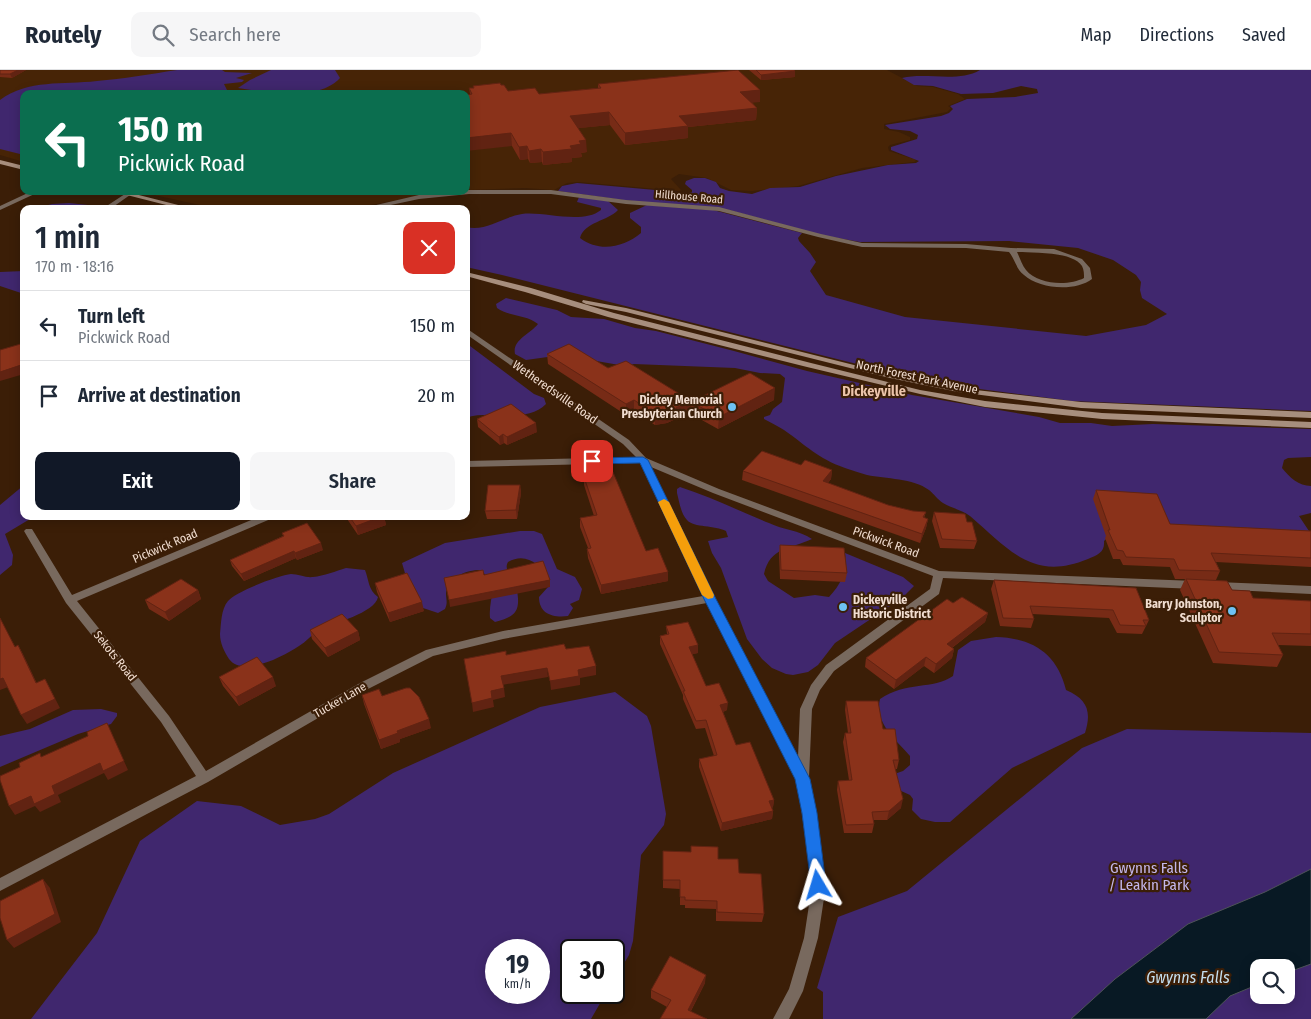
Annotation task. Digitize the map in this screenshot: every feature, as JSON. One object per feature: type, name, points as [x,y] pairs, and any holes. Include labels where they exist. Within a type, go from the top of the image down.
[{"type":"main road","points":[[0,162],[20,167]]},
{"type":"main road","points":[[131,195],[174,205]]},
{"type":"main road","name":"North Forest Park Avenue","points":[[470,275],[611,315],[820,368],[920,392],[985,404],[1102,416],[1311,425]]},
{"type":"main road","name":"North Forest Park Avenue","points":[[528,290],[626,310],[890,376],[958,390],[1022,400],[1081,405],[1311,415]]},
{"type":"street","name":"Hillhouse Road","points":[[470,193],[539,191],[626,202],[719,209],[820,236],[862,244],[887,246],[966,246],[1054,251],[1080,260],[1088,273],[1088,279],[1078,284],[1034,279],[1023,271],[1016,254],[1012,250]]},
{"type":"street","points":[[0,208],[29,195]]},
{"type":"street","points":[[111,205],[126,195]]},
{"type":"street","name":"Hillhouse Road","points":[[383,205],[439,195]]},
{"type":"street","name":"Wetheredsville Road","points":[[470,333],[626,442],[643,460],[710,599],[802,779]]},
{"type":"street","name":"Pickwick Road","points":[[470,464],[643,460],[716,491],[938,574],[1311,590]]},
{"type":"street","name":"Pickwick Road","points":[[70,600],[260,520]]},
{"type":"street","name":"Sekots Road","points":[[29,531],[70,600],[165,719],[204,778]]},
{"type":"street","name":"Wetheredsville Road","points":[[781,1019],[796,991],[811,938],[818,885],[809,813],[802,779],[806,709],[815,688],[830,668],[935,591],[938,574]]},
{"type":"street","name":"Tucker Lane","points":[[0,885],[204,778],[364,686],[430,653],[503,634],[710,599]]},
{"type":"shaded area","points":[[11,70],[887,70],[917,86],[933,87],[958,94],[965,99],[948,106],[951,108],[947,112],[884,124],[884,129],[899,132],[910,137],[910,140],[890,145],[888,147],[889,151],[916,161],[862,168],[798,186],[752,191],[731,190],[707,178],[679,174],[671,179],[681,190],[679,191],[579,182],[567,183],[554,190],[525,188],[470,190],[470,90],[20,90],[20,161],[0,155],[0,72]]},
{"type":"shaded area","points":[[154,195],[427,195],[371,205],[200,205]]},
{"type":"green space","points":[[177,70],[222,70],[225,72],[252,73],[236,78],[244,80],[242,82],[224,84],[227,90],[20,90],[20,154],[0,149],[0,100],[11,93],[22,89],[46,84],[127,78]]},
{"type":"green space","points":[[271,70],[335,70],[340,78],[332,85],[318,90],[251,90],[238,88]]},
{"type":"green space","points":[[980,70],[1311,70],[1311,411],[1072,401],[964,387],[865,366],[470,268],[470,228],[487,226],[522,214],[584,217],[601,210],[601,208],[577,202],[579,197],[608,201],[618,210],[614,214],[586,228],[582,233],[580,238],[596,246],[620,245],[641,233],[641,227],[630,218],[630,213],[647,205],[713,210],[802,233],[798,238],[799,241],[816,262],[810,271],[826,295],[905,317],[1086,336],[1146,325],[1167,314],[1142,298],[1141,282],[1136,275],[1113,260],[1078,248],[1009,241],[860,242],[821,235],[729,210],[623,200],[558,191],[562,186],[577,183],[689,193],[692,190],[685,184],[686,181],[694,178],[705,178],[716,182],[720,188],[752,194],[770,188],[800,187],[836,176],[888,165],[916,163],[919,161],[891,150],[891,147],[917,139],[918,135],[910,131],[890,129],[885,125],[941,116],[953,109],[950,106],[967,99],[1015,97],[1038,93],[1037,89],[1021,86],[993,93],[961,94],[933,86],[914,85],[902,78],[911,76],[952,77],[971,74]]},
{"type":"green space","points":[[69,203],[88,205],[48,205]]},
{"type":"green space","points":[[20,271],[20,293],[0,286],[0,272]]},
{"type":"green space","points":[[506,298],[557,310],[571,317],[604,319],[807,371],[912,395],[1039,417],[1060,423],[1091,423],[1112,426],[1153,424],[1311,429],[1311,457],[1288,458],[1284,460],[1282,468],[1295,480],[1311,486],[1311,513],[1299,516],[1309,531],[1107,538],[1100,553],[1088,559],[1068,565],[1051,567],[1036,564],[1023,559],[997,540],[970,516],[943,503],[923,486],[907,481],[867,475],[835,464],[819,456],[784,430],[764,419],[782,402],[785,378],[780,374],[760,373],[735,368],[634,364],[625,366],[562,355],[526,360],[515,354],[516,345],[538,324],[497,308],[496,304]]},
{"type":"green space","points":[[470,346],[534,394],[544,398],[546,404],[538,410],[519,415],[470,417]]},
{"type":"green space","points":[[680,487],[812,539],[776,554],[767,565],[764,574],[768,581],[794,598],[815,595],[829,597],[843,576],[845,553],[903,577],[914,586],[902,598],[835,643],[818,665],[808,672],[793,675],[786,674],[772,668],[762,659],[747,639],[721,568],[712,553],[708,541],[728,537],[726,531],[690,523],[682,511],[677,493],[677,489]]},
{"type":"green space","points":[[20,488],[20,520],[28,520],[5,534],[13,555],[12,565],[0,575],[0,505]]},
{"type":"green space","points":[[520,531],[534,531],[542,534],[557,569],[575,577],[582,589],[579,600],[570,604],[573,608],[568,616],[552,615],[544,611],[539,597],[548,587],[550,579],[537,564],[521,558],[508,562],[507,565],[508,571],[515,582],[518,598],[517,609],[511,616],[495,622],[490,618],[492,587],[490,581],[480,570],[464,573],[450,583],[447,587],[445,609],[438,613],[423,608],[407,580],[402,563],[445,543]]},
{"type":"green space","points":[[346,568],[365,570],[371,588],[378,597],[369,608],[362,613],[320,630],[302,644],[274,660],[253,666],[244,666],[235,664],[229,659],[223,647],[220,634],[224,608],[232,597],[277,577],[294,574],[313,577]]},
{"type":"green space","points":[[996,637],[1021,640],[1032,644],[1049,657],[1062,677],[1066,690],[1079,697],[1086,707],[1088,718],[1085,733],[1012,768],[950,822],[935,822],[921,819],[912,810],[913,799],[910,795],[877,780],[903,771],[910,765],[910,756],[883,723],[879,708],[880,699],[890,693],[937,683],[953,676],[958,650],[971,641]]},
{"type":"green space","points":[[615,692],[647,716],[651,726],[666,814],[664,825],[641,855],[633,941],[629,955],[625,962],[625,939],[560,939],[560,1004],[600,1004],[591,1019],[31,1019],[97,933],[140,841],[197,801],[241,806],[280,825],[315,819],[329,814],[393,773],[540,707]]},
{"type":"green space","points":[[101,709],[117,713],[111,724],[78,734],[0,767],[0,736],[30,729],[73,710]]},
{"type":"green space","name":"Gwynns Falls / Leakin Park","points":[[1127,729],[1311,733],[1311,1019],[823,1019],[823,992],[817,988],[838,917],[907,891],[1082,748]]},
{"type":"water","name":"Gwynns Falls","points":[[1311,869],[1311,964],[1295,970],[1295,959],[1250,959],[1250,988],[1230,996],[1206,1019],[1071,1019],[1115,979],[1188,924],[1265,892]]},
{"type":"building","points":[[0,70],[18,70],[10,74],[0,74]]},
{"type":"building","points":[[738,70],[760,90],[740,92],[757,108],[679,116],[688,126],[625,133],[609,112],[570,116],[586,140],[579,141],[581,144],[570,146],[572,149],[543,152],[541,149],[529,151],[527,146],[519,147],[511,133],[470,138],[470,94],[472,94],[469,88],[474,88],[473,86],[500,83],[508,91],[535,88],[539,94],[601,88],[598,84]]},
{"type":"building","points":[[756,70],[794,70],[795,71],[761,75]]},
{"type":"building","points":[[20,344],[20,365],[0,372],[0,350]]},
{"type":"building","points":[[569,344],[608,368],[626,361],[691,401],[667,412],[655,414],[634,400],[626,404],[547,354]]},
{"type":"building","points":[[750,373],[775,388],[719,417],[691,402]]},
{"type":"building","points":[[511,404],[536,423],[507,437],[503,434],[499,437],[477,419]]},
{"type":"building","points":[[762,451],[801,465],[805,460],[832,470],[823,481],[888,505],[926,512],[923,517],[928,519],[922,534],[743,471]]},
{"type":"building","points":[[613,472],[646,551],[658,548],[668,572],[601,585],[587,549],[591,548],[580,518],[597,515],[584,477]]},
{"type":"building","points":[[488,485],[520,485],[516,510],[485,511]]},
{"type":"building","points":[[1096,490],[1157,494],[1170,524],[1311,531],[1311,558],[1211,553],[1220,571],[1179,570],[1174,559],[1126,557],[1123,551],[1117,550],[1108,530],[1110,530]]},
{"type":"building","points":[[934,512],[965,514],[967,522],[972,522],[977,541],[942,539]]},
{"type":"building","points":[[352,520],[372,520],[356,526]]},
{"type":"building","points":[[307,523],[321,543],[295,553],[294,551],[241,574],[230,560],[284,536],[282,533]]},
{"type":"building","points":[[780,545],[844,548],[847,573],[781,570]]},
{"type":"building","points":[[543,561],[550,580],[449,600],[444,578],[483,570],[484,575]]},
{"type":"building","points":[[407,573],[422,602],[388,613],[375,583]]},
{"type":"building","points":[[181,579],[198,590],[165,612],[145,600]]},
{"type":"building","points":[[1186,579],[1227,581],[1232,590],[1250,591],[1253,598],[1311,601],[1311,634],[1272,633],[1283,655],[1219,652]]},
{"type":"building","points":[[994,580],[1136,588],[1149,620],[1143,620],[1146,626],[1120,625],[1113,610],[1030,606],[1034,619],[1003,618]]},
{"type":"building","points":[[962,597],[988,613],[947,644],[954,649],[936,664],[926,657],[896,680],[866,658],[947,599],[953,603]]},
{"type":"building","points":[[342,614],[358,631],[325,648],[310,630]]},
{"type":"building","points":[[0,618],[15,647],[18,645],[36,683],[45,679],[55,699],[21,715],[3,678],[0,679]]},
{"type":"building","points":[[688,622],[698,645],[689,647],[706,686],[719,683],[728,703],[720,705],[736,745],[750,742],[774,800],[769,801],[773,811],[722,823],[699,759],[717,755],[706,720],[696,721],[683,691],[685,691],[660,636],[669,634],[666,626]]},
{"type":"building","points":[[564,644],[566,649],[589,646],[596,666],[578,670],[579,676],[550,681],[547,668],[501,676],[504,688],[491,691],[492,698],[472,703],[464,659],[506,651],[506,655]]},
{"type":"building","points":[[257,657],[273,677],[236,697],[219,677]]},
{"type":"building","points":[[410,688],[419,697],[429,719],[379,740],[362,695],[379,689],[382,696]]},
{"type":"building","points":[[846,701],[878,701],[883,729],[895,729],[899,760],[893,760],[903,799],[889,811],[872,812],[874,824],[846,825],[838,781],[852,780],[845,733],[851,733]]},
{"type":"building","points":[[107,723],[124,761],[103,771],[100,763],[52,786],[55,794],[34,804],[31,796],[9,806],[0,776],[20,767],[19,763],[40,753],[41,757],[88,736],[87,732]]},
{"type":"building","points":[[691,846],[718,847],[718,859],[738,859],[739,873],[761,874],[764,914],[717,912],[717,901],[685,900],[685,897],[680,897],[680,880],[663,880],[663,851],[691,852]]},
{"type":"building","points":[[43,879],[55,914],[7,940],[0,918],[0,901]]},
{"type":"building","points":[[670,956],[706,975],[688,1010],[707,1019],[660,1019],[671,1000],[651,990]]},
{"type":"slow traffic","points":[[664,502],[708,595]]},
{"type":"place","name":"Dickey Memorial Presbyterian Church","points":[[732,407]]},
{"type":"place","name":"Dickeyville Historic District","points":[[843,607]]},
{"type":"place","name":"Barry Johnston, Sculptor","points":[[1232,611]]},
{"type":"district","name":"Dickeyville","points":[[874,391]]},
{"type":"route","points":[[592,461],[643,460],[710,599],[802,779],[809,813],[818,885]]}]
